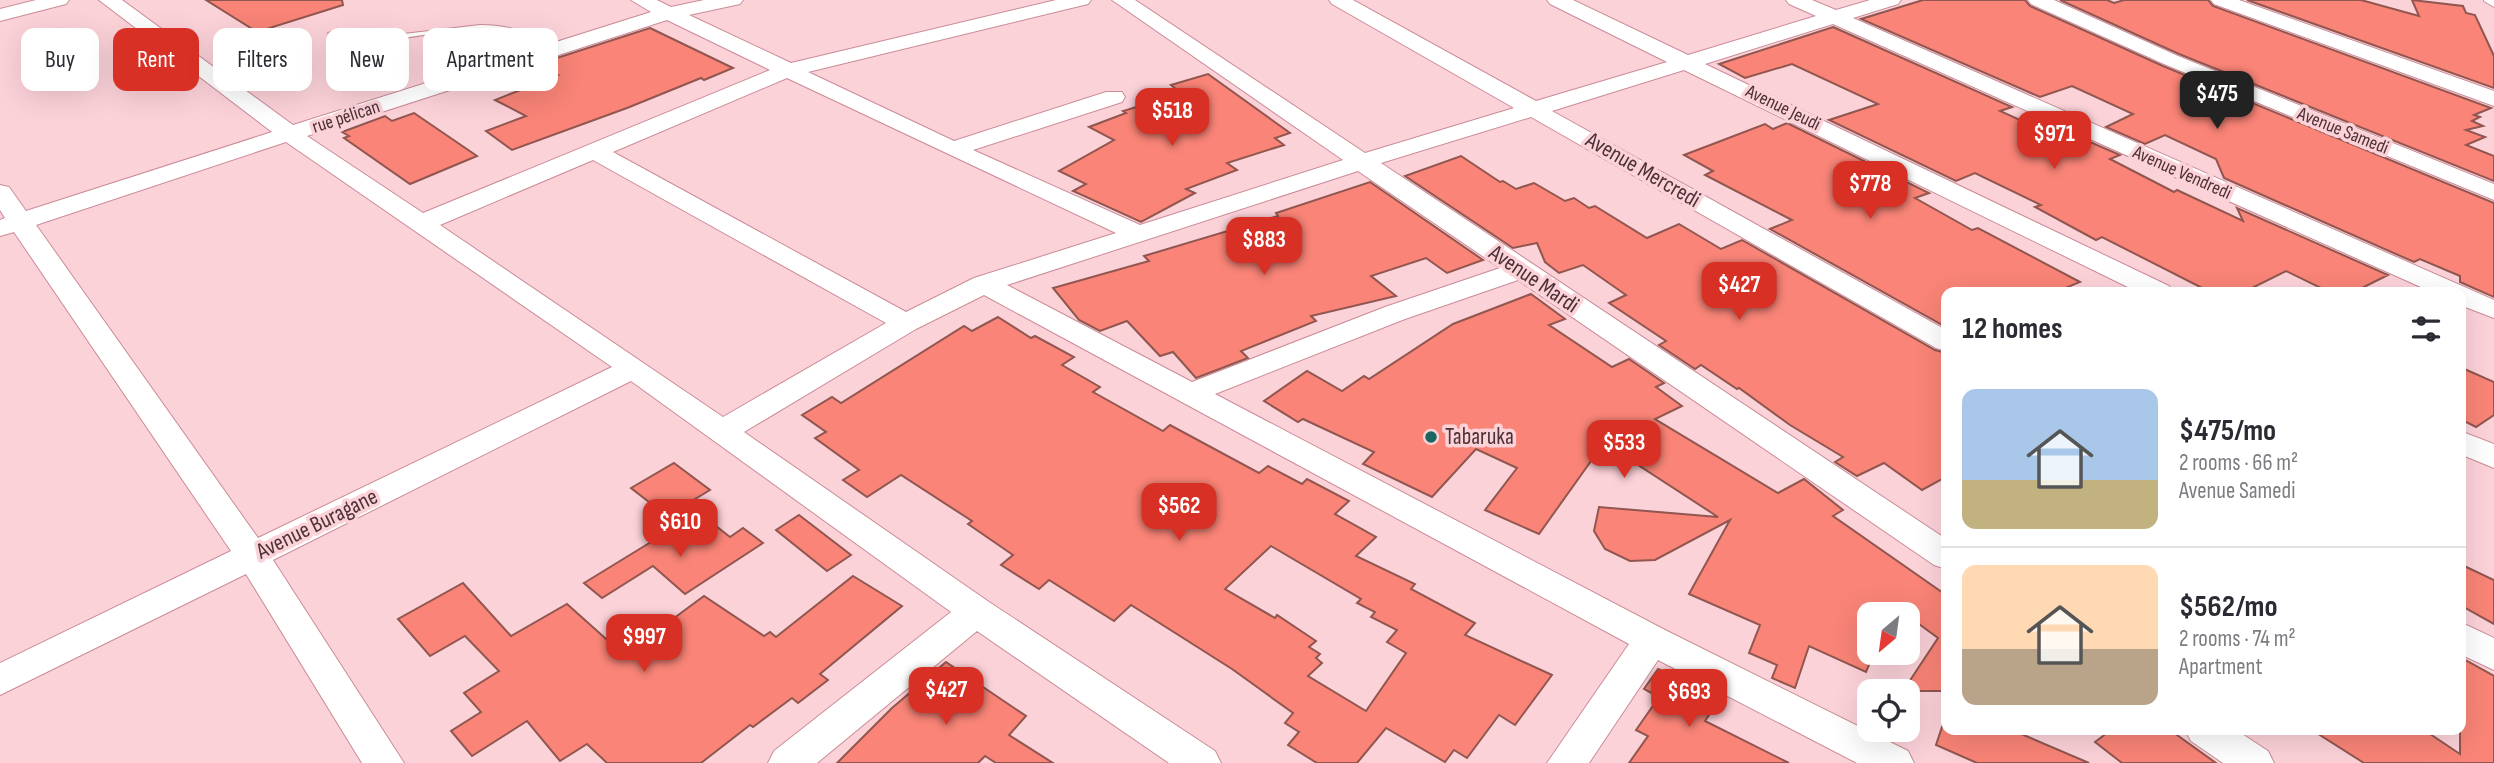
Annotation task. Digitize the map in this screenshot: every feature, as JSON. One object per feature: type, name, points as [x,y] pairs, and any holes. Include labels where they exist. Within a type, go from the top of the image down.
[{"type":"street","points":[[0,15],[59,0]]},
{"type":"street","points":[[109,0],[290,135],[633,368],[976,612],[1201,763]]},
{"type":"street","points":[[641,0],[952,149],[1137,233]]},
{"type":"street","name":"rue pélican","points":[[558,47],[670,13],[733,0]]},
{"type":"street","points":[[422,223],[786,71],[1081,0]]},
{"type":"street","name":"Avenue Mardi","points":[[1122,0],[1941,553]]},
{"type":"street","name":"Avenue Mercredi","points":[[1339,0],[1941,339]]},
{"type":"street","name":"Avenue Jeudi","points":[[1557,0],[2149,287]]},
{"type":"street","name":"Avenue Vendredi","points":[[1797,0],[2443,287]]},
{"type":"street","points":[[723,431],[906,323],[984,284],[1361,162],[1891,0]]},
{"type":"street","name":"Avenue Samedi","points":[[2038,0],[2164,57],[2494,193]]},
{"type":"street","points":[[2221,0],[2494,99]]},
{"type":"street","name":"rue pélican","points":[[10,225],[423,91]]},
{"type":"street","points":[[952,149],[1114,97]]},
{"type":"street","points":[[594,151],[906,323]]},
{"type":"street","points":[[0,192],[10,225],[252,555],[384,763]]},
{"type":"street","points":[[1191,393],[1395,313],[1520,270]]},
{"type":"street","points":[[984,284],[1652,640],[1894,763]]},
{"type":"street","points":[[2466,298],[2494,310]]},
{"type":"street","name":"Avenue Buragane","points":[[0,680],[633,368]]},
{"type":"street","points":[[2466,444],[2494,457]]},
{"type":"street","points":[[788,763],[976,612]]},
{"type":"street","points":[[2466,639],[2494,655]]},
{"type":"street","points":[[1567,763],[1652,640]]},
{"type":"street","points":[[2212,735],[2254,763]]},
{"type":"lane","points":[[475,28],[501,28]]},
{"type":"building","points":[[206,0],[342,0],[343,5],[270,28],[251,28]]},
{"type":"building","points":[[1923,0],[2025,0],[2030,6],[2163,66],[2494,203],[2494,297],[2460,282],[2460,276],[2420,259],[2414,262],[2224,178],[2216,159],[2165,135],[2145,144],[2106,127],[2133,114],[2072,86],[2040,97],[1861,19]]},
{"type":"building","points":[[2060,0],[2107,0],[2114,3],[2124,0],[2208,0],[2213,6],[2491,108],[2474,115],[2480,117],[2472,121],[2483,126],[2466,130],[2485,137],[2466,145],[2494,156],[2494,181],[2179,54]]},
{"type":"building","points":[[2247,0],[2361,0],[2419,16],[2412,0],[2463,6],[2466,13],[2475,15],[2494,56],[2494,88]]},
{"type":"building","points":[[1833,27],[2012,107],[2000,111],[2071,143],[2081,138],[2120,155],[2110,159],[2174,192],[2177,190],[2243,221],[2237,208],[2388,275],[2364,287],[2319,287],[2286,271],[2254,287],[2200,287],[2102,237],[2096,240],[2035,207],[2041,205],[1975,173],[1956,181],[1829,120],[1878,104],[1792,64],[1745,78],[1719,64]]},
{"type":"building","points":[[650,28],[733,68],[512,150],[486,131],[526,116],[495,100],[518,91],[558,91],[558,58]]},
{"type":"building","points":[[1208,74],[1290,133],[1275,138],[1284,145],[1227,163],[1237,170],[1186,189],[1195,193],[1141,222],[1073,191],[1086,184],[1059,171],[1114,140],[1089,127],[1126,113],[1123,111],[1169,97],[1164,94],[1177,90],[1171,85]]},
{"type":"building","points":[[414,113],[477,156],[410,184],[344,138],[349,136],[342,132],[385,116],[392,121]]},
{"type":"building","points":[[1787,123],[1929,193],[1915,198],[1972,230],[1978,228],[2080,282],[2068,287],[1941,287],[1941,324],[1770,229],[1792,220],[1705,175],[1713,171],[1684,155],[1765,124],[1773,129]]},
{"type":"building","points":[[1461,156],[1500,182],[1503,181],[1516,189],[1534,183],[1565,201],[1574,198],[1589,208],[1595,206],[1647,238],[1679,224],[1721,249],[1742,240],[1941,352],[1941,480],[1922,490],[1884,463],[1857,476],[1835,462],[1843,457],[1790,425],[1739,388],[1701,365],[1695,369],[1659,345],[1666,341],[1609,303],[1626,295],[1583,265],[1559,273],[1545,262],[1537,243],[1513,248],[1405,176]]},
{"type":"building","points":[[1370,182],[1483,260],[1447,273],[1426,258],[1371,276],[1396,296],[1311,316],[1316,321],[1241,351],[1248,358],[1196,378],[1173,352],[1160,356],[1127,321],[1100,331],[1079,320],[1053,288],[1149,261],[1144,256],[1278,216],[1276,213]]},
{"type":"building","points":[[1531,294],[1565,319],[1549,325],[1612,367],[1629,359],[1664,383],[1656,387],[1682,406],[1655,419],[1778,493],[1804,479],[1843,510],[1833,516],[1941,592],[1941,691],[1920,691],[1920,679],[1911,679],[1938,638],[1920,625],[1920,602],[1857,602],[1857,665],[1869,665],[1866,672],[1809,646],[1795,688],[1772,678],[1777,665],[1749,653],[1760,625],[1689,594],[1730,520],[1655,560],[1630,561],[1605,549],[1594,531],[1599,507],[1718,517],[1612,448],[1616,426],[1539,534],[1485,510],[1517,468],[1476,449],[1432,497],[1363,464],[1374,452],[1303,419],[1298,422],[1264,401],[1307,371],[1342,391],[1364,376],[1369,379],[1453,324]]},
{"type":"building","points":[[998,317],[1031,338],[1035,336],[1074,357],[1062,365],[1100,387],[1093,392],[1163,431],[1170,425],[1259,473],[1268,466],[1302,484],[1307,479],[1349,501],[1335,514],[1376,537],[1356,556],[1415,584],[1411,589],[1475,623],[1465,635],[1552,675],[1515,725],[1499,715],[1467,758],[1454,750],[1445,762],[1386,728],[1357,763],[1317,763],[1288,745],[1299,732],[1285,723],[1293,713],[1232,669],[1131,605],[1114,621],[1049,580],[1039,589],[1001,565],[1013,555],[968,524],[972,521],[901,475],[867,497],[843,480],[859,470],[815,438],[826,432],[802,415],[832,397],[841,403],[964,326],[972,331]],"holes":[[[1271,546],[1361,599],[1357,603],[1375,612],[1371,617],[1397,630],[1387,642],[1406,653],[1366,711],[1308,676],[1322,663],[1316,658],[1320,654],[1309,647],[1316,641],[1277,615],[1275,618],[1225,589]]]},
{"type":"building","points":[[2466,370],[2494,382],[2494,415],[2476,427],[2466,422]]},
{"type":"building","points":[[674,463],[710,490],[667,516],[631,488]]},
{"type":"building","points":[[799,515],[851,555],[827,571],[776,530]]},
{"type":"building","points":[[707,519],[730,537],[743,528],[763,543],[685,594],[653,566],[602,598],[584,583],[664,534],[670,543]]},
{"type":"building","points":[[2466,567],[2494,580],[2494,624],[2466,608]]},
{"type":"building","points":[[853,576],[902,606],[820,674],[828,680],[798,703],[792,698],[753,727],[750,725],[701,763],[607,763],[587,744],[560,761],[527,721],[472,756],[451,731],[481,712],[464,693],[499,671],[465,636],[430,656],[398,619],[463,583],[511,636],[567,604],[624,655],[704,596],[764,636],[770,632],[776,637]]},
{"type":"building","points":[[2466,660],[2494,676],[2494,763],[2364,763],[2320,735],[2432,735],[2460,754],[2460,735],[2466,735]]},
{"type":"building","points":[[946,662],[1026,716],[1009,735],[1053,763],[996,763],[985,756],[978,763],[837,763],[892,708]]},
{"type":"building","points":[[1658,669],[1719,700],[1705,721],[1789,763],[1629,763],[1648,736],[1636,730],[1659,697],[1644,689]]},
{"type":"building","points":[[1941,730],[1941,735],[2024,735],[2089,763],[1977,763],[1936,745]]},
{"type":"building","points":[[2104,735],[2177,735],[2216,763],[2122,763],[2095,742]]},
{"type":"place","name":"Tabaruka","points":[[1431,437]]}]
